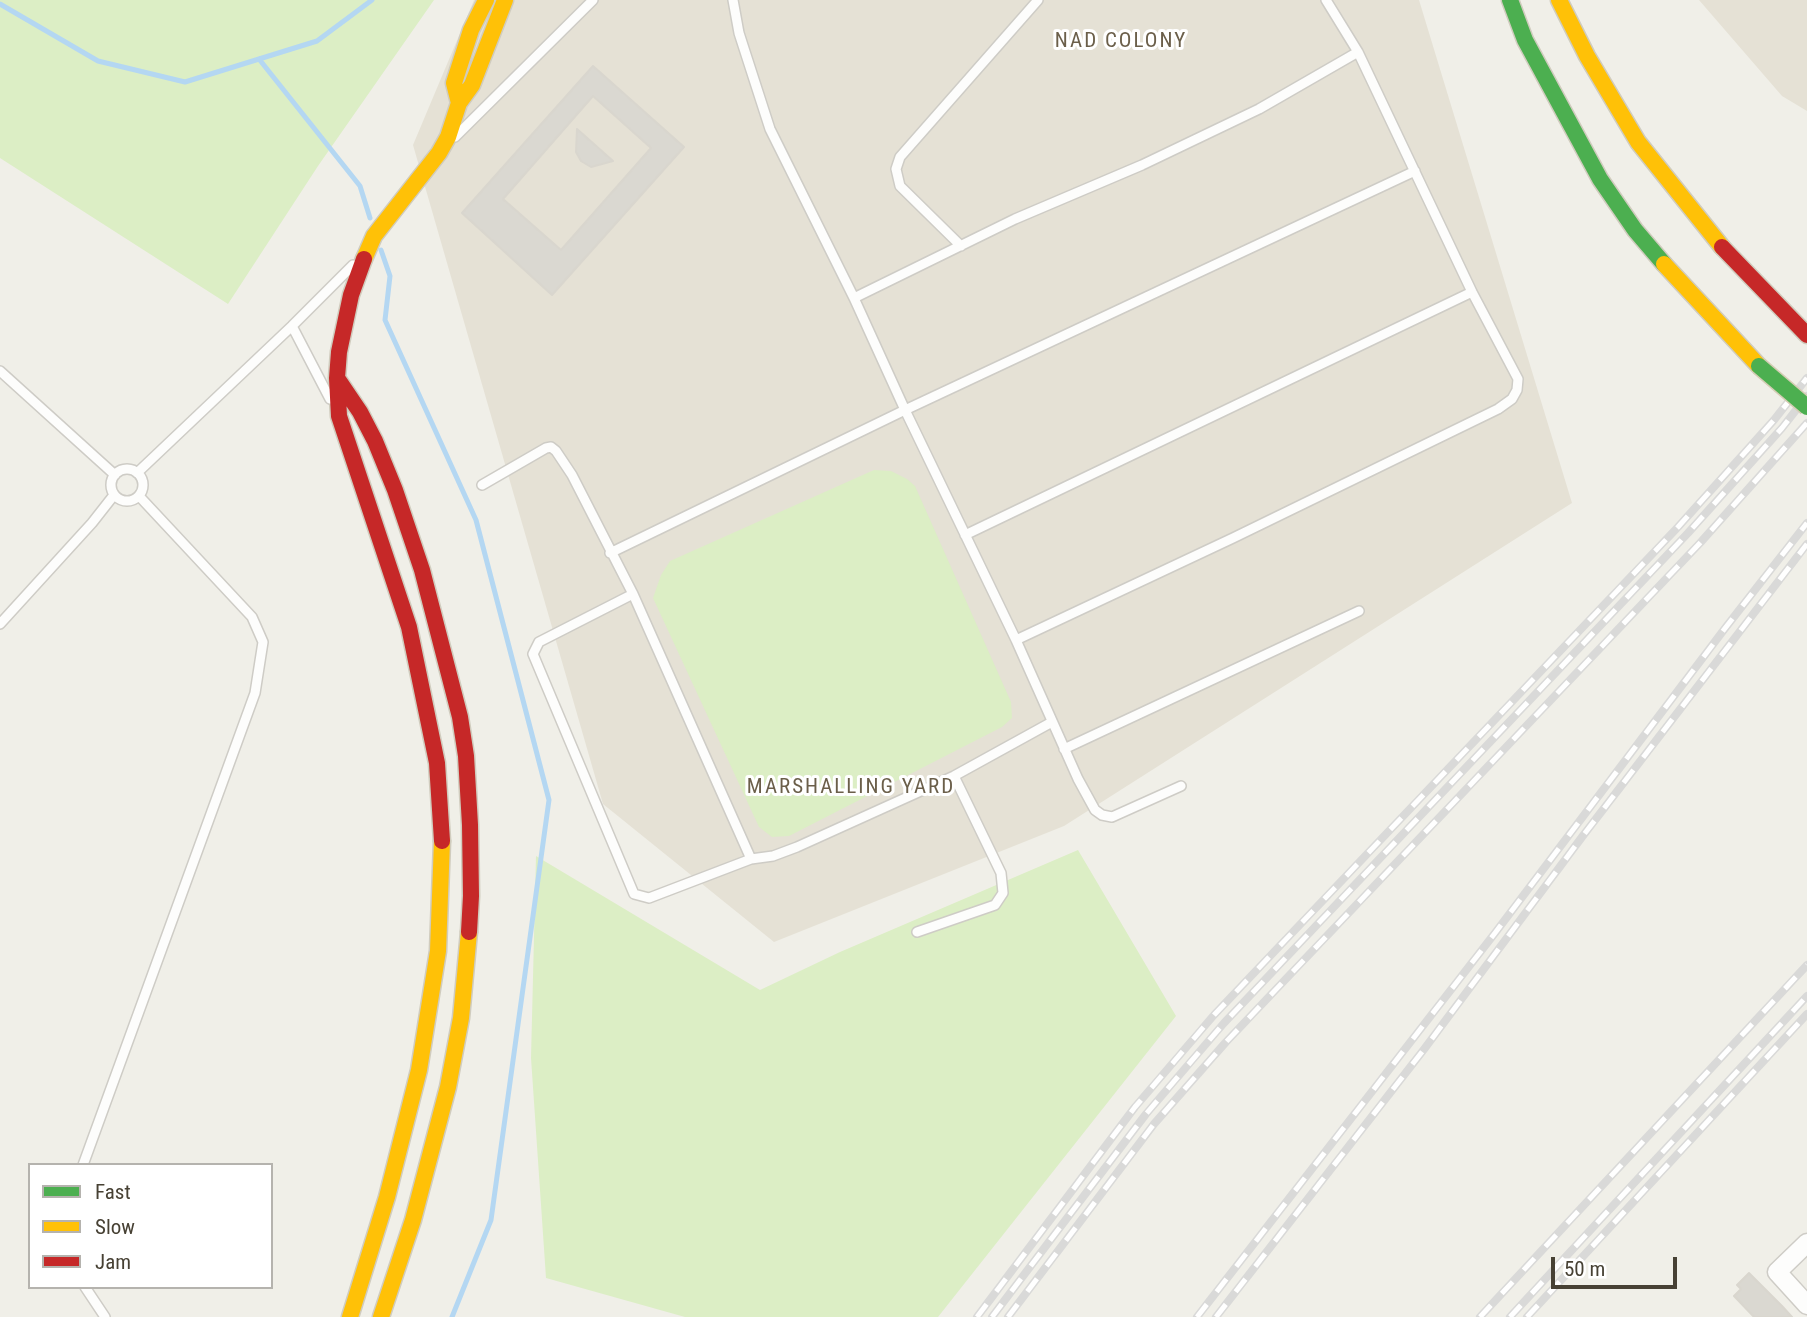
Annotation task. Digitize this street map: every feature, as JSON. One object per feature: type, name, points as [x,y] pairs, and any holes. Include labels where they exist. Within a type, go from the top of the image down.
[{"type":"street","points":[[459,103],[454,83],[471,30],[486,0]]},
{"type":"street","points":[[350,1317],[387,1197],[419,1070],[438,951],[442,834],[437,763],[408,627],[339,416],[337,378],[343,329],[357,275],[373,236],[439,153],[448,137],[459,103],[472,85],[505,0]]},
{"type":"street","points":[[1510,0],[1525,40],[1600,179],[1635,230],[1684,288],[1759,366],[1807,407]]},
{"type":"street","points":[[1559,0],[1587,56],[1638,142],[1718,243],[1802,330]]},
{"type":"street","points":[[337,378],[360,412],[375,441],[422,570],[460,717],[466,756],[470,825],[471,896],[467,961],[457,1041],[448,1087],[413,1220],[381,1317]]},
{"type":"street","points":[[1807,1243],[1777,1272],[1807,1306]]},
{"type":"lane","points":[[439,153],[593,0]]},
{"type":"lane","points":[[733,0],[743,45],[770,129],[854,298],[1016,640],[1086,796],[1095,810],[1112,817],[1181,786]]},
{"type":"lane","points":[[961,246],[900,186],[896,169],[900,157],[1038,0]]},
{"type":"lane","points":[[1016,640],[1498,409],[1511,399],[1517,390],[1518,379],[1472,292],[1358,52],[1326,0]]},
{"type":"lane","points":[[854,298],[1015,219],[1142,165],[1259,109],[1358,52]]},
{"type":"lane","points":[[610,553],[905,410],[1415,171]]},
{"type":"lane","points":[[137,473],[367,251]]},
{"type":"lane","points":[[965,535],[1472,292]]},
{"type":"lane","points":[[292,326],[339,416]]},
{"type":"lane","points":[[0,371],[115,475]]},
{"type":"lane","points":[[482,485],[531,455],[551,447],[556,451],[572,475],[633,594],[751,859]]},
{"type":"lane","points":[[126,470],[137,473],[143,484],[139,496],[122,501],[114,495],[111,487],[115,475],[126,470]]},
{"type":"lane","points":[[0,624],[114,495]]},
{"type":"lane","points":[[84,1163],[255,694],[263,642],[252,617],[139,496]]},
{"type":"lane","points":[[633,594],[539,642],[533,654],[634,894],[649,898],[751,859],[774,856],[797,847],[954,776],[1052,722]]},
{"type":"lane","points":[[1064,750],[1359,611]]},
{"type":"lane","points":[[916,932],[996,905],[1003,893],[1001,873],[954,776]]},
{"type":"lane","points":[[86,1289],[105,1317]]},
{"type":"shaded area","points":[[474,0],[1419,0],[1572,503],[1064,826],[774,942],[603,804],[413,145]]},
{"type":"shaded area","points":[[1699,0],[1807,0],[1807,111],[1782,96]]},
{"type":"green space","points":[[0,0],[434,0],[318,166],[228,304],[0,158]]},
{"type":"green space","points":[[874,470],[891,471],[915,486],[1011,702],[1012,718],[1002,727],[789,836],[772,837],[759,827],[653,598],[661,575],[670,561]]},
{"type":"green space","points":[[1078,850],[1176,1016],[938,1317],[685,1317],[546,1278],[531,1058],[536,856],[760,990],[840,952]]},
{"type":"building","points":[[593,66],[684,147],[552,295],[462,213]],"holes":[[[593,96],[651,148],[561,250],[503,199]]]},
{"type":"building","points":[[577,129],[613,161],[591,167],[581,161],[576,152]]},
{"type":"building","points":[[1749,1273],[1792,1317],[1754,1317],[1734,1296],[1741,1289],[1737,1285]]},
{"type":"waterway","points":[[0,4],[98,61],[185,82],[317,41],[372,0]]},
{"type":"waterway","points":[[259,59],[360,186],[370,218]]},
{"type":"waterway","points":[[381,250],[390,276],[385,320],[476,520],[549,800],[491,1220],[452,1317]]},
{"type":"railway","points":[[977,1317],[1135,1107],[1214,1015],[1678,527],[1774,420],[1807,378]]},
{"type":"railway","points":[[992,1317],[1146,1114],[1224,1023],[1688,533],[1782,428],[1807,396]]},
{"type":"railway","points":[[1008,1317],[1154,1124],[1226,1042],[1700,543],[1807,423]]},
{"type":"railway","points":[[1197,1317],[1495,933],[1807,523]]},
{"type":"railway","points":[[1216,1317],[1425,1048],[1582,837],[1807,544]]},
{"type":"railway","points":[[1480,1317],[1807,965]]},
{"type":"railway","points":[[1510,1317],[1807,996]]},
{"type":"railway","points":[[1527,1317],[1807,1014]]},
{"type":"traffic: fast","points":[[1510,0],[1525,40],[1600,179],[1635,230],[1664,264]]},
{"type":"traffic: fast","points":[[1759,366],[1807,407]]},
{"type":"traffic: slow","points":[[459,103],[454,83],[471,30],[486,0]]},
{"type":"traffic: slow","points":[[364,259],[374,236],[439,153],[448,137],[459,103],[472,85],[505,0]]},
{"type":"traffic: slow","points":[[1559,0],[1587,56],[1638,142],[1722,247]]},
{"type":"traffic: slow","points":[[1664,264],[1759,366]]},
{"type":"traffic: slow","points":[[350,1317],[387,1197],[419,1070],[438,951],[442,841]]},
{"type":"traffic: slow","points":[[381,1317],[413,1220],[448,1087],[461,1018],[469,932]]},
{"type":"traffic: jam","points":[[1722,247],[1807,335]]},
{"type":"traffic: jam","points":[[364,259],[351,295],[339,352],[339,416],[409,627],[437,763],[442,841]]},
{"type":"traffic: jam","points":[[337,378],[360,412],[395,490],[422,570],[460,717],[466,756],[470,825],[469,932]]},
{"type":"district","name":"NAD COLONY","points":[[1121,42]]},
{"type":"district","name":"MARSHALLING YARD","points":[[851,788]]}]
